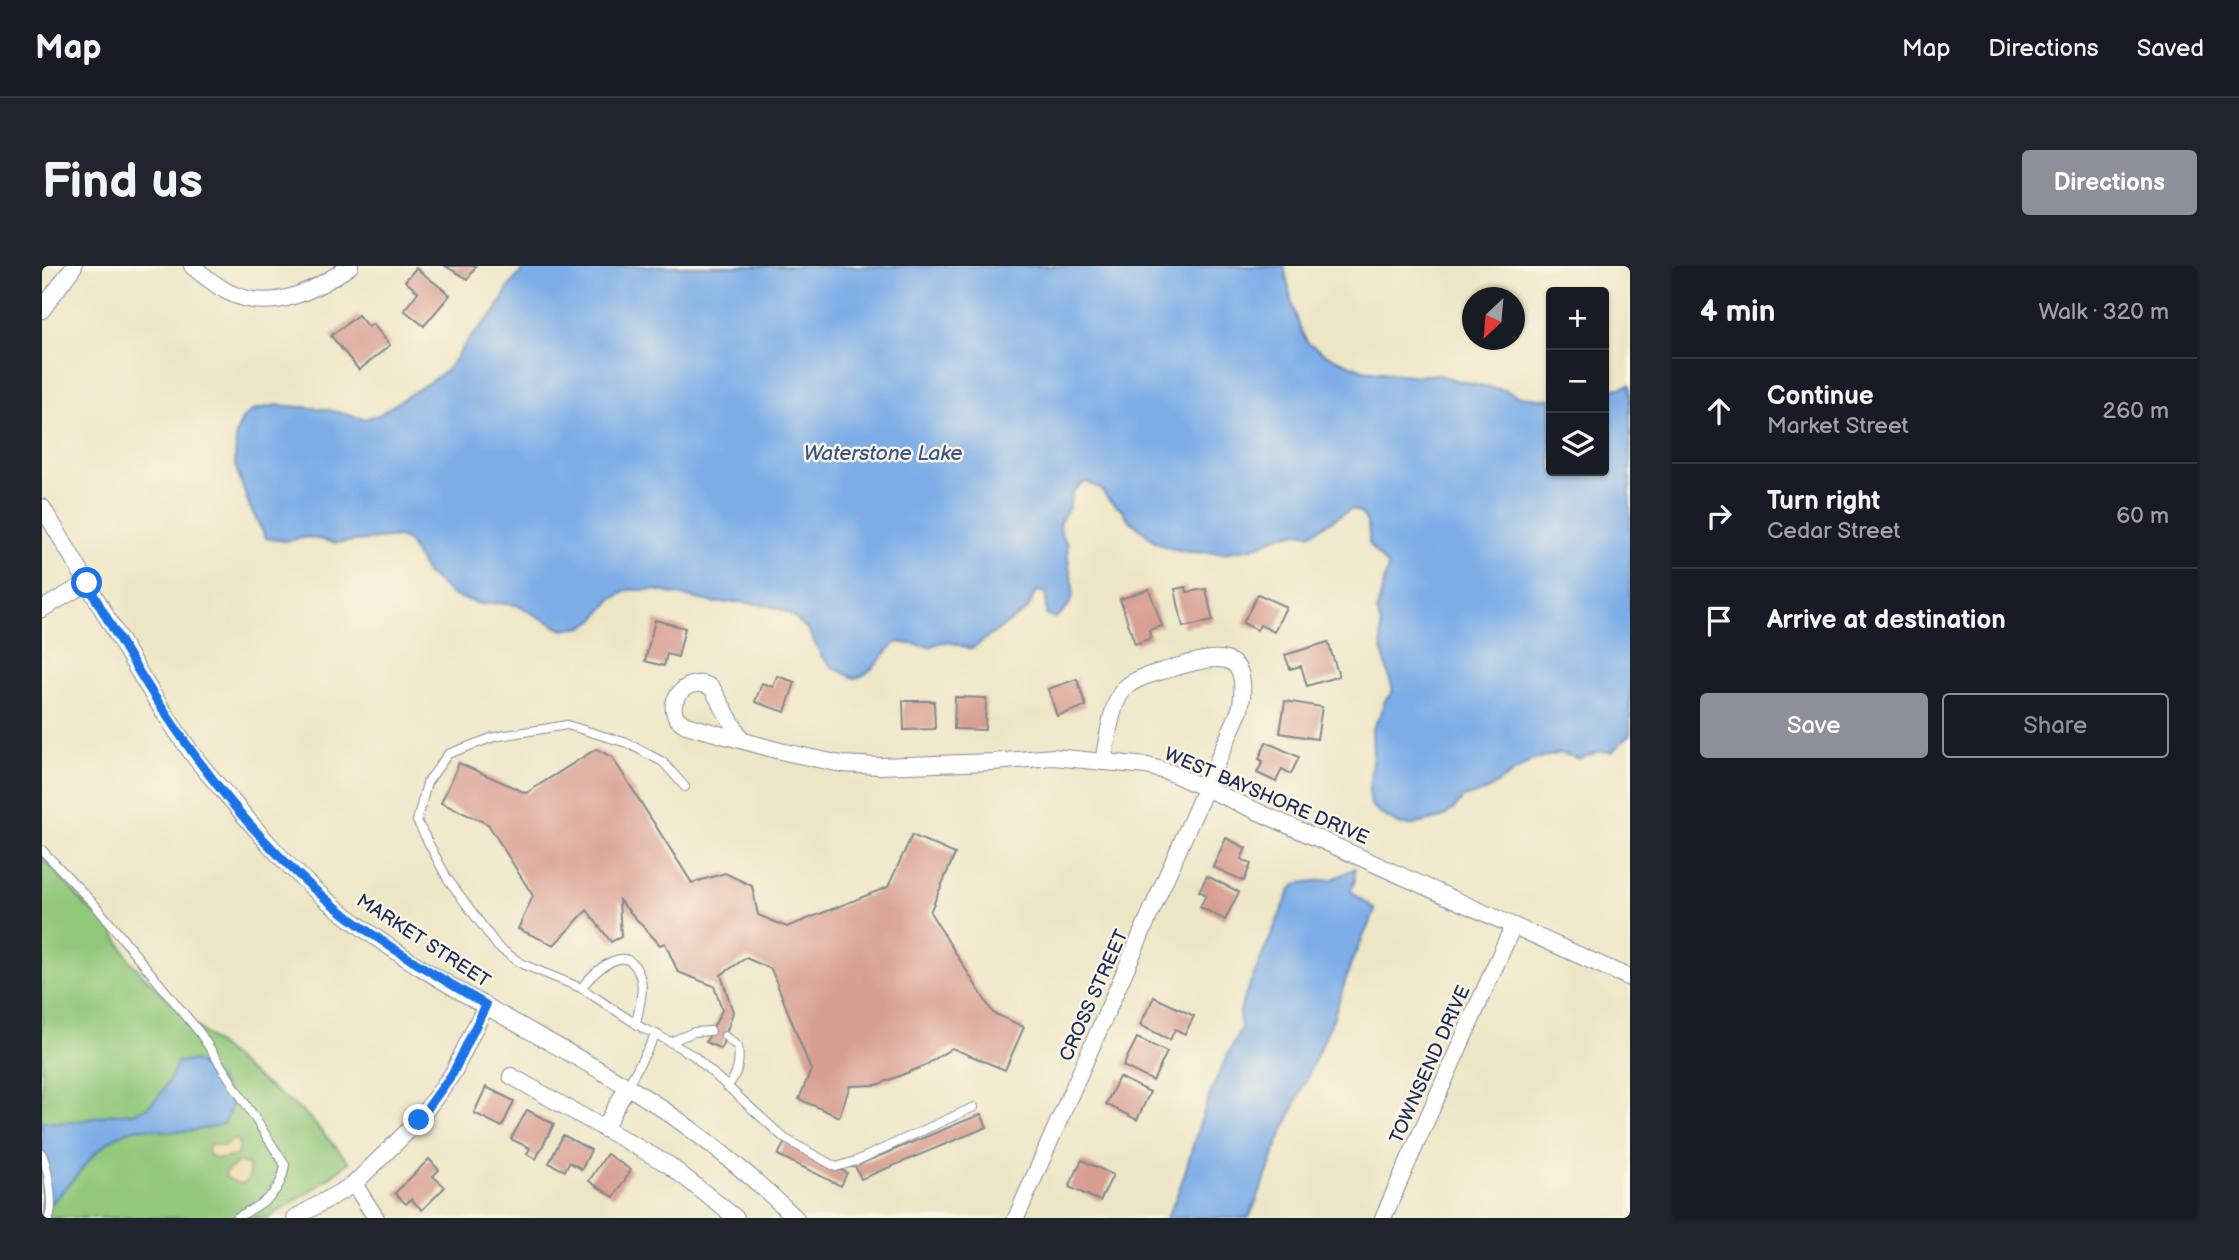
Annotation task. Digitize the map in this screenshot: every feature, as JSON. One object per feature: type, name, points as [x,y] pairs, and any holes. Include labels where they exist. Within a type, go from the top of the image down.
[{"type":"street","points":[[42,310],[74,266]]},
{"type":"street","points":[[192,266],[230,293],[270,302],[309,291],[350,266]]},
{"type":"street","name":"MARKET STREET","points":[[42,507],[108,620],[192,753],[274,850],[314,889],[365,930],[486,1005],[627,1087],[709,1143],[796,1218]]},
{"type":"street","points":[[42,610],[87,583]]},
{"type":"street","name":"CROSS STREET","points":[[1016,1218],[1240,710],[1244,689],[1241,671],[1231,661],[1213,657],[1155,673],[1132,683],[1121,691],[1112,716],[1103,762]]},
{"type":"street","name":"WEST BAYSHORE DRIVE","points":[[741,739],[780,751],[841,764],[880,766],[1053,757],[1147,766],[1207,788],[1630,978]]},
{"type":"street","name":"TOWNSEND DRIVE","points":[[1383,1218],[1513,926]]},
{"type":"street","points":[[295,1218],[354,1184],[419,1120],[453,1073],[486,1005]]},
{"type":"street","points":[[511,1076],[669,1165],[736,1218]]},
{"type":"street","points":[[604,1129],[627,1087]]},
{"type":"street","points":[[354,1184],[376,1218]]},
{"type":"lane","points":[[685,787],[663,762],[627,743],[568,725],[494,737],[448,754],[427,783],[417,821],[447,878],[498,947],[522,964],[580,988],[636,1024],[694,1056],[783,1138],[836,1167],[974,1107]]},
{"type":"lane","points":[[42,850],[95,905],[200,1032],[285,1165],[283,1177],[273,1196],[236,1218]]},
{"type":"lane","points":[[580,988],[607,962],[615,959],[630,962],[642,983],[636,1024]]},
{"type":"lane","points":[[670,1042],[694,1032],[711,1031]]},
{"type":"lane","points":[[627,1087],[656,1034]]},
{"type":"lane","points":[[725,1036],[738,1047],[740,1060],[735,1078],[727,1087]]},
{"type":"lane","points":[[42,1154],[46,1161],[50,1215]]},
{"type":"green space","points":[[42,856],[86,906],[110,926],[131,962],[146,978],[247,1070],[308,1116],[349,1162],[317,1187],[268,1218],[42,1218]]},
{"type":"sand","points":[[235,1139],[240,1146],[236,1156],[217,1159],[207,1152],[210,1144],[223,1146]]},
{"type":"sand","points":[[239,1162],[249,1165],[249,1178],[243,1184],[225,1176],[225,1172]]},
{"type":"water","name":"Waterstone Lake","points":[[526,266],[1284,266],[1302,333],[1308,343],[1325,354],[1363,370],[1418,376],[1436,374],[1505,390],[1518,396],[1546,399],[1546,476],[1609,476],[1609,391],[1630,385],[1630,734],[1612,752],[1599,751],[1580,759],[1560,753],[1531,761],[1486,791],[1463,798],[1442,818],[1401,825],[1382,815],[1371,805],[1369,790],[1373,753],[1372,728],[1381,714],[1384,702],[1393,691],[1382,650],[1377,610],[1388,567],[1369,544],[1368,527],[1364,517],[1351,509],[1310,534],[1299,532],[1279,536],[1252,548],[1222,553],[1187,552],[1166,547],[1152,539],[1128,519],[1123,510],[1109,500],[1101,489],[1087,482],[1081,484],[1072,493],[1069,507],[1060,522],[1061,534],[1068,545],[1073,584],[1071,601],[1065,610],[1055,618],[1046,615],[1046,593],[1039,591],[1035,593],[1028,609],[971,649],[950,642],[929,647],[898,642],[867,673],[854,678],[833,668],[822,657],[808,630],[795,618],[785,611],[767,605],[715,603],[655,590],[629,590],[612,599],[596,618],[583,627],[563,630],[517,605],[480,604],[454,596],[426,573],[409,543],[399,537],[335,543],[309,537],[284,541],[266,538],[249,505],[235,465],[236,434],[242,419],[253,410],[277,405],[325,409],[364,419],[378,415],[446,371],[469,339],[496,311],[508,288]]},
{"type":"water","points":[[1355,868],[1355,880],[1351,890],[1375,911],[1351,963],[1333,1019],[1278,1143],[1249,1218],[1166,1218],[1182,1181],[1210,1094],[1241,1028],[1239,1015],[1243,1000],[1291,889],[1299,883],[1333,879]]},
{"type":"water","points":[[194,1061],[213,1075],[226,1091],[232,1106],[224,1123],[188,1131],[138,1128],[119,1135],[95,1154],[42,1211],[42,1121],[73,1122],[144,1109],[162,1092],[177,1062]]},
{"type":"building","points":[[445,266],[476,266],[468,279]]},
{"type":"building","points":[[416,268],[450,295],[424,326],[404,310],[418,292],[405,281]]},
{"type":"building","points":[[358,315],[368,327],[373,324],[390,345],[359,370],[331,336]]},
{"type":"building","points":[[1186,587],[1187,592],[1206,589],[1213,621],[1183,627],[1175,589]]},
{"type":"building","points":[[1149,589],[1162,626],[1149,630],[1151,638],[1135,644],[1120,599]]},
{"type":"building","points":[[1258,594],[1286,607],[1274,632],[1260,625],[1257,630],[1243,623]]},
{"type":"building","points":[[655,620],[685,628],[678,657],[667,654],[664,666],[645,661]]},
{"type":"building","points":[[1328,642],[1339,676],[1307,686],[1301,666],[1290,669],[1285,655]]},
{"type":"building","points":[[777,676],[795,682],[785,712],[755,702],[762,683],[773,687]]},
{"type":"building","points":[[1077,679],[1086,706],[1057,716],[1048,689]]},
{"type":"building","points":[[955,697],[986,698],[985,730],[954,729]]},
{"type":"building","points":[[903,701],[934,701],[935,729],[904,730]]},
{"type":"building","points":[[1285,701],[1322,707],[1317,739],[1280,733]]},
{"type":"building","points":[[1266,742],[1299,757],[1291,774],[1282,769],[1276,782],[1257,773],[1263,761],[1259,759]]},
{"type":"building","points":[[596,749],[612,757],[692,883],[725,873],[752,886],[758,915],[787,927],[888,887],[912,835],[955,854],[930,912],[993,1013],[1024,1027],[1005,1070],[952,1048],[924,1066],[877,1085],[850,1086],[839,1117],[799,1099],[811,1070],[771,969],[746,958],[721,975],[733,1012],[721,1049],[706,1042],[722,1010],[714,986],[678,972],[665,943],[660,945],[619,900],[621,937],[611,942],[587,910],[554,945],[518,929],[533,896],[488,824],[441,803],[459,763],[526,793]]},
{"type":"building","points":[[1226,838],[1246,848],[1241,859],[1251,864],[1244,881],[1213,867]]},
{"type":"building","points":[[1207,876],[1239,892],[1225,920],[1200,907],[1206,895],[1199,891]]},
{"type":"building","points":[[1154,997],[1194,1016],[1185,1034],[1175,1029],[1170,1040],[1140,1025]]},
{"type":"building","points":[[1137,1038],[1167,1052],[1153,1081],[1123,1066]]},
{"type":"building","points":[[1119,1077],[1150,1092],[1137,1120],[1106,1104]]},
{"type":"building","points":[[486,1087],[514,1101],[502,1127],[474,1113]]},
{"type":"building","points":[[527,1110],[554,1124],[536,1159],[527,1154],[530,1148],[511,1139]]},
{"type":"building","points":[[981,1114],[987,1127],[861,1179],[855,1166]]},
{"type":"building","points":[[563,1135],[591,1150],[582,1169],[569,1162],[565,1171],[549,1163]]},
{"type":"building","points":[[785,1142],[847,1173],[841,1186],[778,1155]]},
{"type":"building","points":[[607,1154],[631,1170],[614,1197],[589,1181]]},
{"type":"building","points":[[429,1159],[439,1170],[433,1176],[445,1187],[422,1210],[411,1199],[406,1204],[395,1193]]},
{"type":"building","points":[[1082,1160],[1113,1175],[1100,1201],[1069,1187]]},
{"type":"route","points":[[87,583],[192,753],[274,850],[314,889],[365,930],[422,968],[486,1005],[453,1073],[419,1120]]}]
